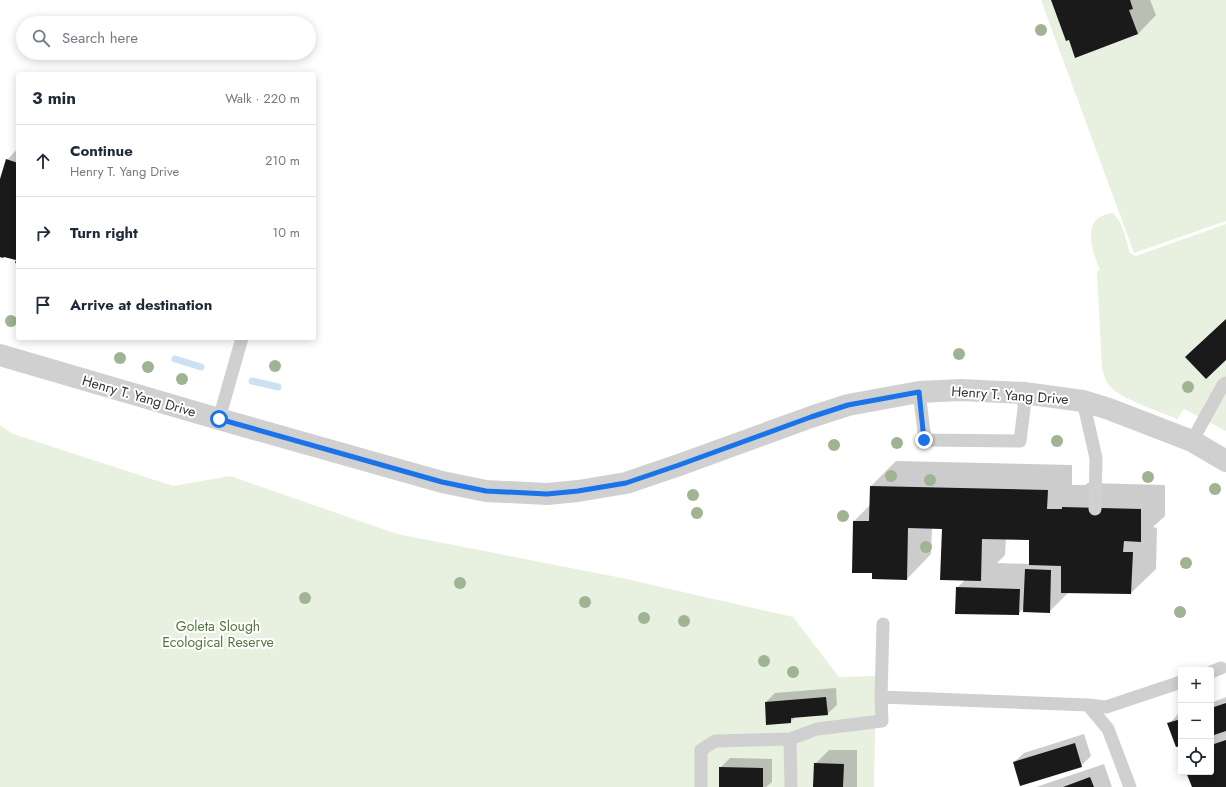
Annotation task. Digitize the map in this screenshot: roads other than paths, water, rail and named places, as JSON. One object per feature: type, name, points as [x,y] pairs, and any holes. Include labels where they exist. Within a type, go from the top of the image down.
[{"type":"street","name":"Henry T. Yang Drive","points":[[0,355],[442,482],[486,491],[547,494],[578,491],[626,483],[848,405],[919,392],[961,390],[1024,393],[1083,401],[1109,409],[1192,441],[1226,461]]},
{"type":"lane","points":[[219,419],[241,340]]},
{"type":"lane","points":[[1192,441],[1226,383]]},
{"type":"lane","points":[[919,392],[924,440],[1020,441],[1024,409],[1024,393]]},
{"type":"lane","points":[[1083,401],[1096,458],[1095,509]]},
{"type":"lane","points":[[701,787],[701,750],[715,741],[790,739],[817,729],[882,721],[881,697],[883,624]]},
{"type":"lane","points":[[881,697],[1106,707],[1178,683]]},
{"type":"lane","points":[[1088,705],[1108,729],[1130,787]]},
{"type":"lane","points":[[790,739],[791,787]]},
{"type":"waterway","points":[[175,359],[201,367]]},
{"type":"waterway","points":[[252,381],[278,387]]},
{"type":"park label","name":"Goleta Slough Ecological Reserve","points":[[218,634]]}]
